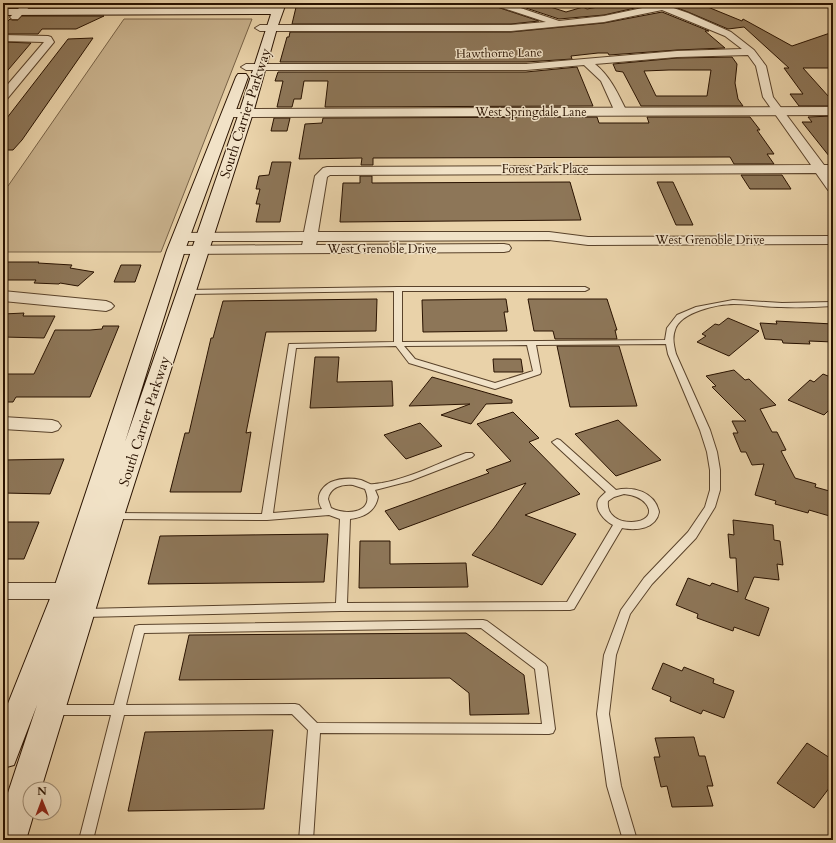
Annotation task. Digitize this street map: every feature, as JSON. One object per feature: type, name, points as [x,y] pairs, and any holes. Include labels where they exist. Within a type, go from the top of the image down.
[{"type":"main road","points":[[3,12],[18,14],[269,17]]},
{"type":"main road","points":[[3,17],[18,14]]},
{"type":"main road","name":"South Carrier Parkway","points":[[9,840],[51,710],[79,598],[178,244],[230,113],[252,63],[269,17]]},
{"type":"main road","name":"South Carrier Parkway","points":[[3,755],[79,598],[112,516],[246,113],[252,63]]},
{"type":"main road","name":"West Springdale Lane","points":[[230,113],[833,111]]},
{"type":"street","points":[[18,14],[29,3]]},
{"type":"street","points":[[497,3],[562,24]]},
{"type":"street","points":[[650,3],[685,15],[728,34],[751,52],[761,66],[768,97],[777,112],[833,187]]},
{"type":"street","points":[[828,3],[833,4]]},
{"type":"street","points":[[269,17],[511,28],[604,19],[662,7]]},
{"type":"street","points":[[3,38],[39,38],[48,39],[49,42],[3,97]]},
{"type":"street","name":"Hawthorne Lane","points":[[252,63],[526,67],[677,54],[751,52]]},
{"type":"street","points":[[588,62],[604,75],[610,85],[621,112]]},
{"type":"street","points":[[3,78],[18,78]]},
{"type":"street","name":"Forest Park Place","points":[[309,243],[321,176],[327,171],[833,168]]},
{"type":"street","name":"West Grenoble Drive","points":[[178,244],[309,243],[552,248],[588,241],[833,240]]},
{"type":"street","points":[[3,296],[106,306]]},
{"type":"street","points":[[3,423],[52,426]]},
{"type":"street","points":[[3,591],[79,598]]},
{"type":"lane","points":[[398,289],[398,344],[412,361],[495,386],[537,372],[531,343]]},
{"type":"lane","points":[[187,292],[398,289],[586,289]]},
{"type":"lane","points":[[630,840],[614,786],[604,714],[610,655],[625,612],[648,581],[692,534],[710,507],[715,490],[715,470],[712,452],[705,430],[672,354],[669,342],[671,328],[680,316],[696,309],[733,302],[782,305],[833,304]]},
{"type":"lane","points":[[267,517],[292,346],[669,342]]},
{"type":"lane","points":[[557,442],[613,493]]},
{"type":"lane","points":[[369,488],[395,483],[469,455]]},
{"type":"lane","points":[[112,516],[267,517],[330,512],[345,516],[362,513],[368,509],[374,498],[373,493],[369,488],[355,482],[343,482],[332,486],[323,496],[325,507],[330,512]]},
{"type":"lane","points":[[624,491],[640,494],[651,503],[654,508],[654,514],[651,520],[645,524],[629,526],[612,520],[602,510],[602,504],[604,498],[613,493],[624,491]]},
{"type":"lane","points":[[341,607],[345,516]]},
{"type":"lane","points":[[79,598],[341,607],[570,606],[620,524]]},
{"type":"lane","points":[[51,710],[118,710],[295,709],[314,728],[549,730],[541,667],[483,624],[139,629],[118,710],[86,840]]},
{"type":"lane","points":[[306,840],[314,728]]},
{"type":"shaded area","points":[[124,19],[252,19],[161,252],[3,252],[3,186],[8,186]]},
{"type":"building","points":[[34,3],[114,3],[111,7],[31,7]]},
{"type":"building","points":[[297,3],[492,3],[494,6],[539,21],[511,24],[292,24]]},
{"type":"building","points":[[511,3],[538,3],[566,12],[583,7],[587,9],[620,3],[646,3],[648,5],[604,15],[559,19]]},
{"type":"building","points":[[664,3],[698,3],[742,21],[743,19],[792,46],[833,32],[833,68],[803,68],[829,97],[833,97],[833,106],[799,106],[790,94],[803,94],[784,68],[789,68],[744,27],[728,29]]},
{"type":"building","points":[[662,12],[709,31],[705,31],[725,48],[609,55],[608,53],[598,53],[571,56],[572,59],[526,62],[280,62],[287,37],[289,37],[290,32],[511,32],[604,23]]},
{"type":"building","points":[[22,16],[104,16],[76,29],[42,29],[38,34],[3,34],[3,26],[10,19],[18,20]]},
{"type":"building","points":[[93,38],[22,140],[13,150],[3,150],[3,123],[68,39]]},
{"type":"building","points":[[3,42],[31,43],[3,76]]},
{"type":"building","points":[[732,57],[737,64],[735,83],[738,99],[743,106],[641,106],[623,72],[616,71],[613,64],[677,58]],"holes":[[[711,70],[707,96],[656,96],[644,71]]]},
{"type":"building","points":[[577,67],[593,106],[325,107],[328,81],[304,81],[301,99],[294,99],[292,107],[277,107],[283,81],[275,81],[278,72],[526,72]]},
{"type":"building","points":[[833,116],[833,161],[802,122],[812,122],[808,117]]},
{"type":"building","points":[[597,117],[599,123],[649,123],[647,117],[750,117],[760,130],[757,130],[774,154],[767,154],[774,164],[734,164],[730,157],[373,158],[373,165],[361,165],[362,158],[299,159],[305,124],[322,123],[323,118]]},
{"type":"building","points":[[274,118],[290,118],[287,131],[271,131]]},
{"type":"building","points":[[272,162],[291,162],[280,222],[256,222],[260,204],[256,204],[260,189],[256,189],[259,176],[269,175]]},
{"type":"building","points":[[741,175],[782,175],[791,189],[750,189]]},
{"type":"building","points":[[360,176],[372,176],[372,183],[570,182],[581,220],[340,222],[343,183],[360,183]]},
{"type":"building","points":[[657,182],[673,182],[693,225],[676,225]]},
{"type":"building","points":[[3,262],[39,262],[38,263],[72,265],[70,268],[94,272],[78,286],[60,283],[34,283],[36,280],[3,280]]},
{"type":"building","points":[[121,265],[141,265],[135,282],[114,282]]},
{"type":"building","points":[[377,299],[376,331],[266,332],[246,433],[251,432],[241,492],[170,492],[185,433],[189,433],[211,338],[213,338],[223,301]]},
{"type":"building","points":[[506,299],[508,312],[504,312],[507,331],[423,332],[422,300]]},
{"type":"building","points":[[528,299],[607,299],[617,330],[615,330],[617,339],[555,339],[553,331],[534,331]]},
{"type":"building","points":[[24,313],[23,316],[55,316],[44,338],[3,337],[3,314]]},
{"type":"building","points":[[728,318],[759,331],[729,356],[697,342],[706,336],[702,334],[715,324],[719,325]]},
{"type":"building","points":[[776,321],[833,324],[833,342],[809,341],[810,344],[783,343],[782,340],[765,339],[760,323],[777,324]]},
{"type":"building","points":[[103,326],[119,326],[90,397],[16,397],[13,402],[3,402],[3,374],[34,374],[55,330],[102,329]]},
{"type":"building","points":[[557,346],[619,346],[637,406],[570,407]]},
{"type":"building","points":[[315,357],[339,357],[337,382],[392,381],[393,406],[310,408]]},
{"type":"building","points":[[493,359],[521,359],[523,372],[494,372]]},
{"type":"building","points":[[734,370],[745,380],[749,379],[776,405],[760,409],[772,432],[777,432],[786,450],[781,451],[795,478],[816,484],[815,487],[833,492],[833,517],[809,510],[808,513],[775,504],[776,501],[755,495],[764,464],[752,465],[746,452],[741,452],[733,433],[738,433],[732,421],[746,421],[712,387],[716,386],[706,376]]},
{"type":"building","points":[[823,374],[833,378],[833,406],[824,415],[788,400],[810,380],[814,382]]},
{"type":"building","points":[[432,377],[512,400],[512,403],[486,404],[471,424],[441,415],[470,404],[409,406]]},
{"type":"building","points":[[513,412],[539,438],[529,442],[580,494],[525,515],[576,534],[542,585],[472,555],[494,528],[526,483],[399,530],[385,511],[489,473],[486,470],[511,461],[477,424]]},
{"type":"building","points":[[618,420],[661,460],[616,476],[575,434]]},
{"type":"building","points":[[420,423],[442,446],[406,459],[384,435]]},
{"type":"building","points":[[64,459],[50,494],[3,493],[3,460]]},
{"type":"building","points":[[733,520],[773,525],[774,540],[780,541],[783,565],[777,564],[779,580],[754,577],[745,599],[769,608],[759,636],[734,627],[733,631],[697,618],[698,614],[676,605],[688,578],[710,586],[712,583],[738,592],[736,558],[730,558],[728,534],[734,535]]},
{"type":"building","points":[[3,522],[39,522],[24,559],[3,559]]},
{"type":"building","points":[[328,534],[324,582],[148,584],[160,536]]},
{"type":"building","points":[[360,541],[390,541],[390,564],[466,563],[468,587],[359,588]]},
{"type":"building","points":[[466,633],[524,675],[529,714],[470,715],[469,693],[450,678],[179,680],[189,635]]},
{"type":"building","points":[[663,663],[682,671],[684,667],[714,679],[713,683],[734,691],[724,718],[703,710],[701,714],[670,701],[671,697],[652,689]]},
{"type":"building","points":[[273,730],[264,809],[128,811],[145,732]]},
{"type":"building","points":[[694,737],[699,756],[705,756],[713,786],[707,786],[713,806],[672,807],[667,786],[661,787],[654,757],[660,757],[655,738]]},
{"type":"building","points":[[807,743],[833,760],[833,783],[814,808],[777,783]]}]
